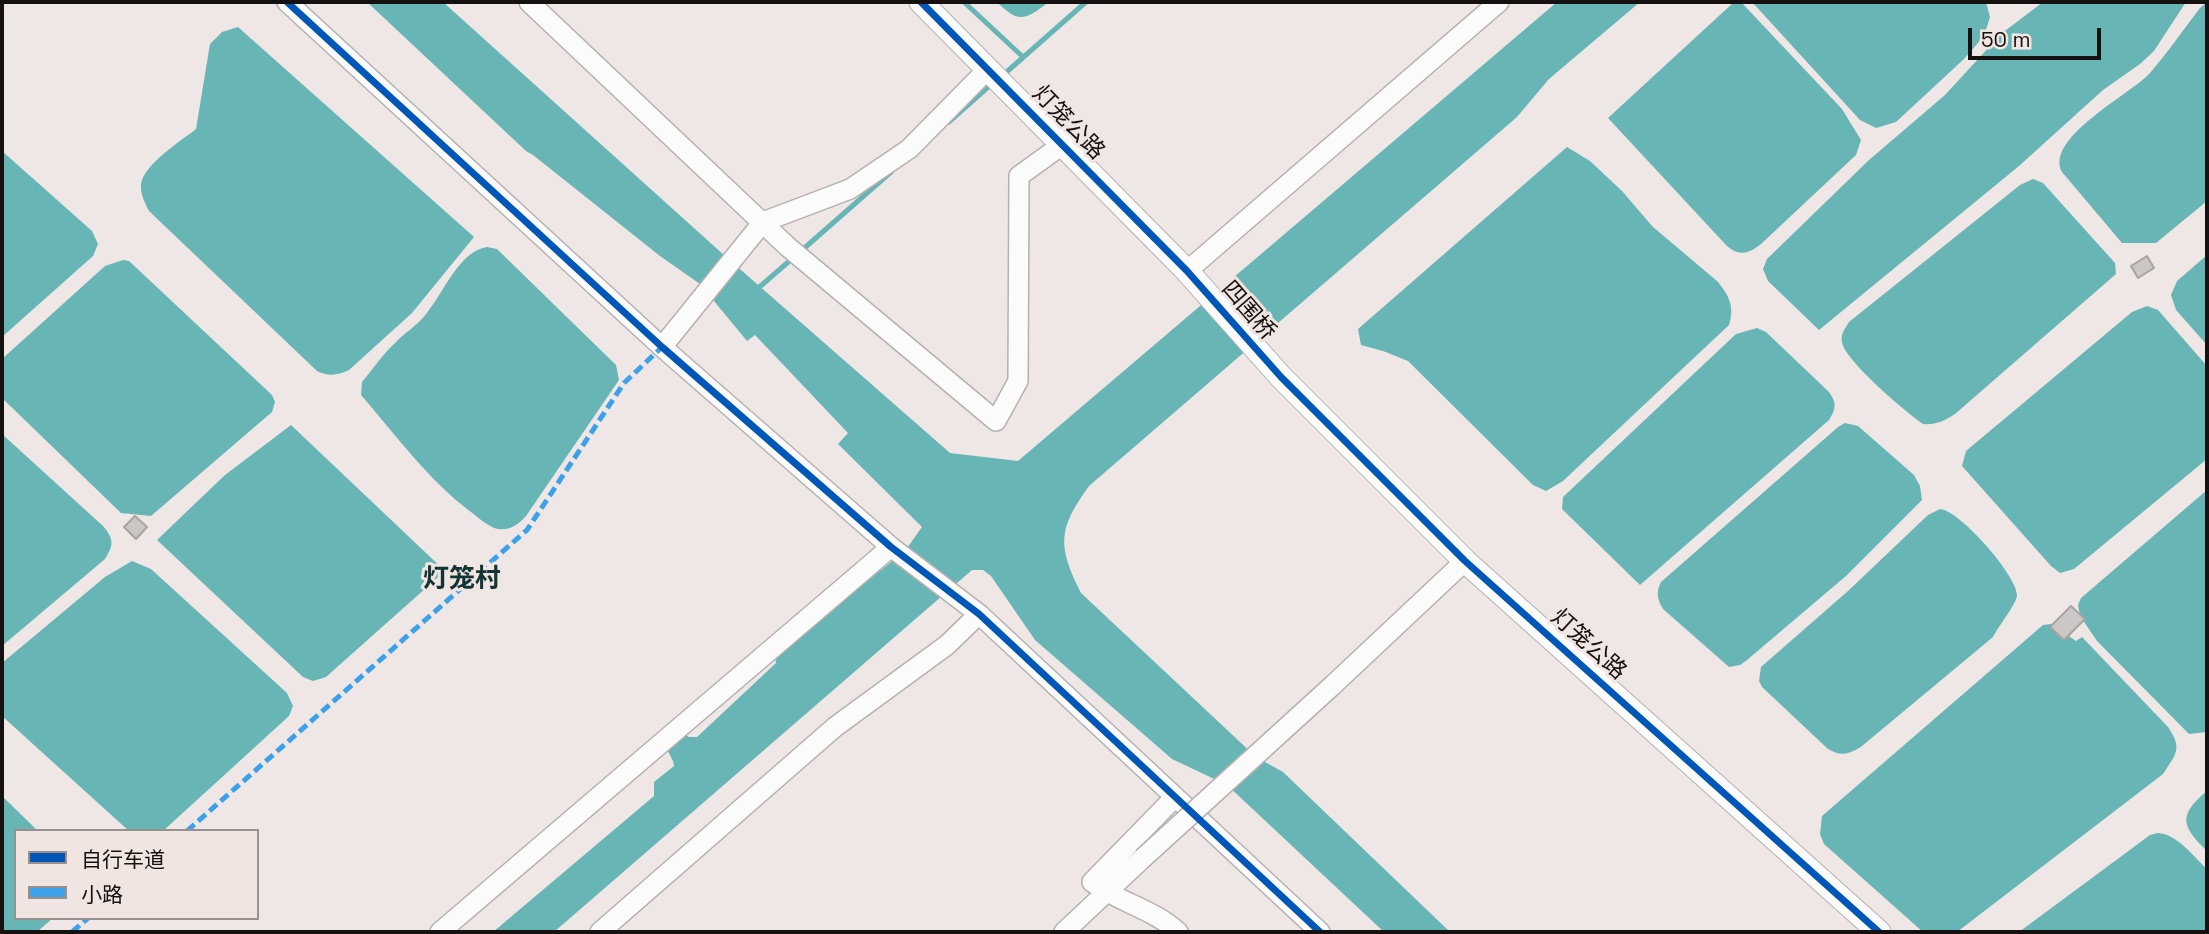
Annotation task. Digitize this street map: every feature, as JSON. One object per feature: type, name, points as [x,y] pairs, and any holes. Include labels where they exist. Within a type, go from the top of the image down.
[{"type":"street","points":[[286,2],[662,347],[891,547],[979,614],[1320,932]]},
{"type":"street","points":[[529,2],[788,247],[996,421],[1018,381],[1019,176],[1062,145]]},
{"type":"street","name":"灯笼公路","points":[[921,2],[1187,271]]},
{"type":"street","points":[[1187,271],[1499,2]]},
{"type":"street","points":[[662,347],[763,222],[850,189],[909,149],[993,73]]},
{"type":"street","name":"四围桥","points":[[1187,271],[1281,377]]},
{"type":"street","name":"灯笼公路","points":[[1281,377],[1465,561],[1880,932]]},
{"type":"street","points":[[440,932],[891,547]]},
{"type":"street","points":[[1064,932],[1465,561]]},
{"type":"street","points":[[600,932],[835,727],[947,645],[979,614]]},
{"type":"street","points":[[1175,797],[1092,882],[1107,893],[1163,918],[1178,932]]},
{"type":"water","points":[[367,2],[443,2],[725,256],[950,453],[1018,461],[1557,2],[1640,2],[1549,79],[1517,117],[1089,486],[1071,514],[1064,538],[1068,562],[1081,593],[1256,757],[1283,772],[1450,932],[1384,932],[1227,785],[1172,759],[1035,640],[991,576],[983,570],[972,570],[554,932],[493,932],[654,796],[654,782],[674,766],[662,740],[680,731],[689,737],[697,737],[776,663],[775,654],[905,551],[922,527],[838,444],[848,433],[755,335],[747,341],[700,284],[526,151]]},
{"type":"water","points":[[997,2],[1049,2],[1034,13],[1022,17],[1011,14]]},
{"type":"water","points":[[1734,2],[1741,2],[1842,109],[1861,140],[1856,155],[1761,244],[1744,253],[1726,245],[1608,118]]},
{"type":"water","points":[[1752,2],[1986,2],[1990,17],[1984,36],[1964,59],[1896,122],[1876,128],[1860,120]]},
{"type":"water","points":[[2043,2],[2186,2],[2154,51],[2140,64],[2103,90],[2019,166],[1819,330],[1768,281],[1763,269],[1767,259],[1869,160],[1945,95],[2001,34]]},
{"type":"water","points":[[2207,2],[2207,201],[2156,243],[2122,243],[2062,172],[2060,159],[2065,145],[2077,131],[2150,73]]},
{"type":"water","points":[[238,27],[474,237],[412,313],[349,370],[341,373],[329,375],[317,371],[149,211],[142,195],[141,184],[149,169],[196,129],[210,44],[222,32]]},
{"type":"water","points":[[1567,147],[1590,161],[1622,191],[1653,227],[1717,281],[1728,296],[1731,312],[1729,325],[1563,481],[1546,491],[1533,485],[1408,361],[1361,345],[1358,329]]},
{"type":"water","points":[[2,151],[92,231],[98,244],[93,256],[2,337]]},
{"type":"water","points":[[2033,179],[2043,183],[2115,263],[2116,274],[1955,414],[1940,422],[1923,424],[1853,361],[1842,342],[1843,332],[1849,322],[2020,185]]},
{"type":"water","points":[[487,247],[497,249],[616,365],[619,380],[526,516],[506,529],[494,528],[455,499],[413,457],[361,395],[362,382],[390,348],[432,306],[452,274],[468,256]]},
{"type":"water","points":[[2207,255],[2207,345],[2176,310],[2171,295],[2177,281]]},
{"type":"water","points":[[123,260],[129,261],[272,395],[275,402],[272,412],[151,516],[121,513],[2,398],[2,359],[105,266]]},
{"type":"water","points":[[2147,306],[2158,310],[2207,366],[2207,459],[2074,569],[2060,573],[1962,466],[1966,451],[2132,312]]},
{"type":"water","points":[[1757,328],[1766,332],[1829,392],[1835,406],[1833,413],[1829,420],[1640,585],[1562,509],[1563,497],[1736,334]]},
{"type":"water","points":[[1845,423],[1858,426],[1914,475],[1920,486],[1922,500],[1846,576],[1747,660],[1740,665],[1729,667],[1663,609],[1658,596],[1661,582]]},
{"type":"water","points":[[291,425],[445,571],[326,677],[313,681],[303,677],[157,540],[225,475]]},
{"type":"water","points":[[2,434],[103,526],[111,542],[105,559],[2,646]]},
{"type":"water","points":[[2207,490],[2207,732],[2189,734],[2097,641],[2080,616],[2078,605],[2081,598]]},
{"type":"water","points":[[1940,509],[1960,520],[1985,544],[2008,573],[2017,595],[2016,599],[1993,637],[1862,746],[1845,754],[1837,753],[1828,749],[1762,687],[1759,681],[1761,667],[1848,591],[1928,515]]},
{"type":"water","points":[[132,561],[151,569],[287,693],[293,706],[289,716],[165,829],[127,829],[2,716],[2,663],[105,577]]},
{"type":"water","points":[[2051,624],[2076,641],[2082,637],[2168,727],[2175,741],[2174,756],[2163,774],[1957,932],[1923,932],[1824,844],[1820,834],[1822,816],[2043,625]]},
{"type":"water","points":[[2207,791],[2207,851],[2192,834],[2186,821],[2191,807]]},
{"type":"water","points":[[2,796],[36,829],[14,829],[14,920],[51,920],[37,932],[2,932]]},
{"type":"water","points":[[2158,833],[2178,841],[2207,869],[2207,932],[2019,932],[2150,835]]},
{"type":"building","points":[[2147,256],[2154,268],[2138,278],[2131,266]]},
{"type":"building","points":[[135,516],[147,527],[136,539],[124,527]]},
{"type":"building","points":[[2071,606],[2085,619],[2064,640],[2050,627]]},
{"type":"waterway","points":[[964,2],[1023,57]]},
{"type":"waterway","points":[[1002,76],[1086,2]]},
{"type":"waterway","points":[[949,122],[994,82]]},
{"type":"waterway","points":[[801,251],[891,172]]},
{"type":"waterway","points":[[756,290],[794,257]]},
{"type":"marked path","points":[[189,829],[527,530],[624,383],[662,347]]},
{"type":"marked path","points":[[72,932],[86,920]]},
{"type":"cycle path","points":[[287,2],[662,347],[891,547],[979,614],[1320,932]]},
{"type":"cycle path","points":[[921,2],[1187,271],[1281,377],[1465,561],[1879,932]]},
{"type":"district","name":"灯笼村","points":[[462,580]]}]
